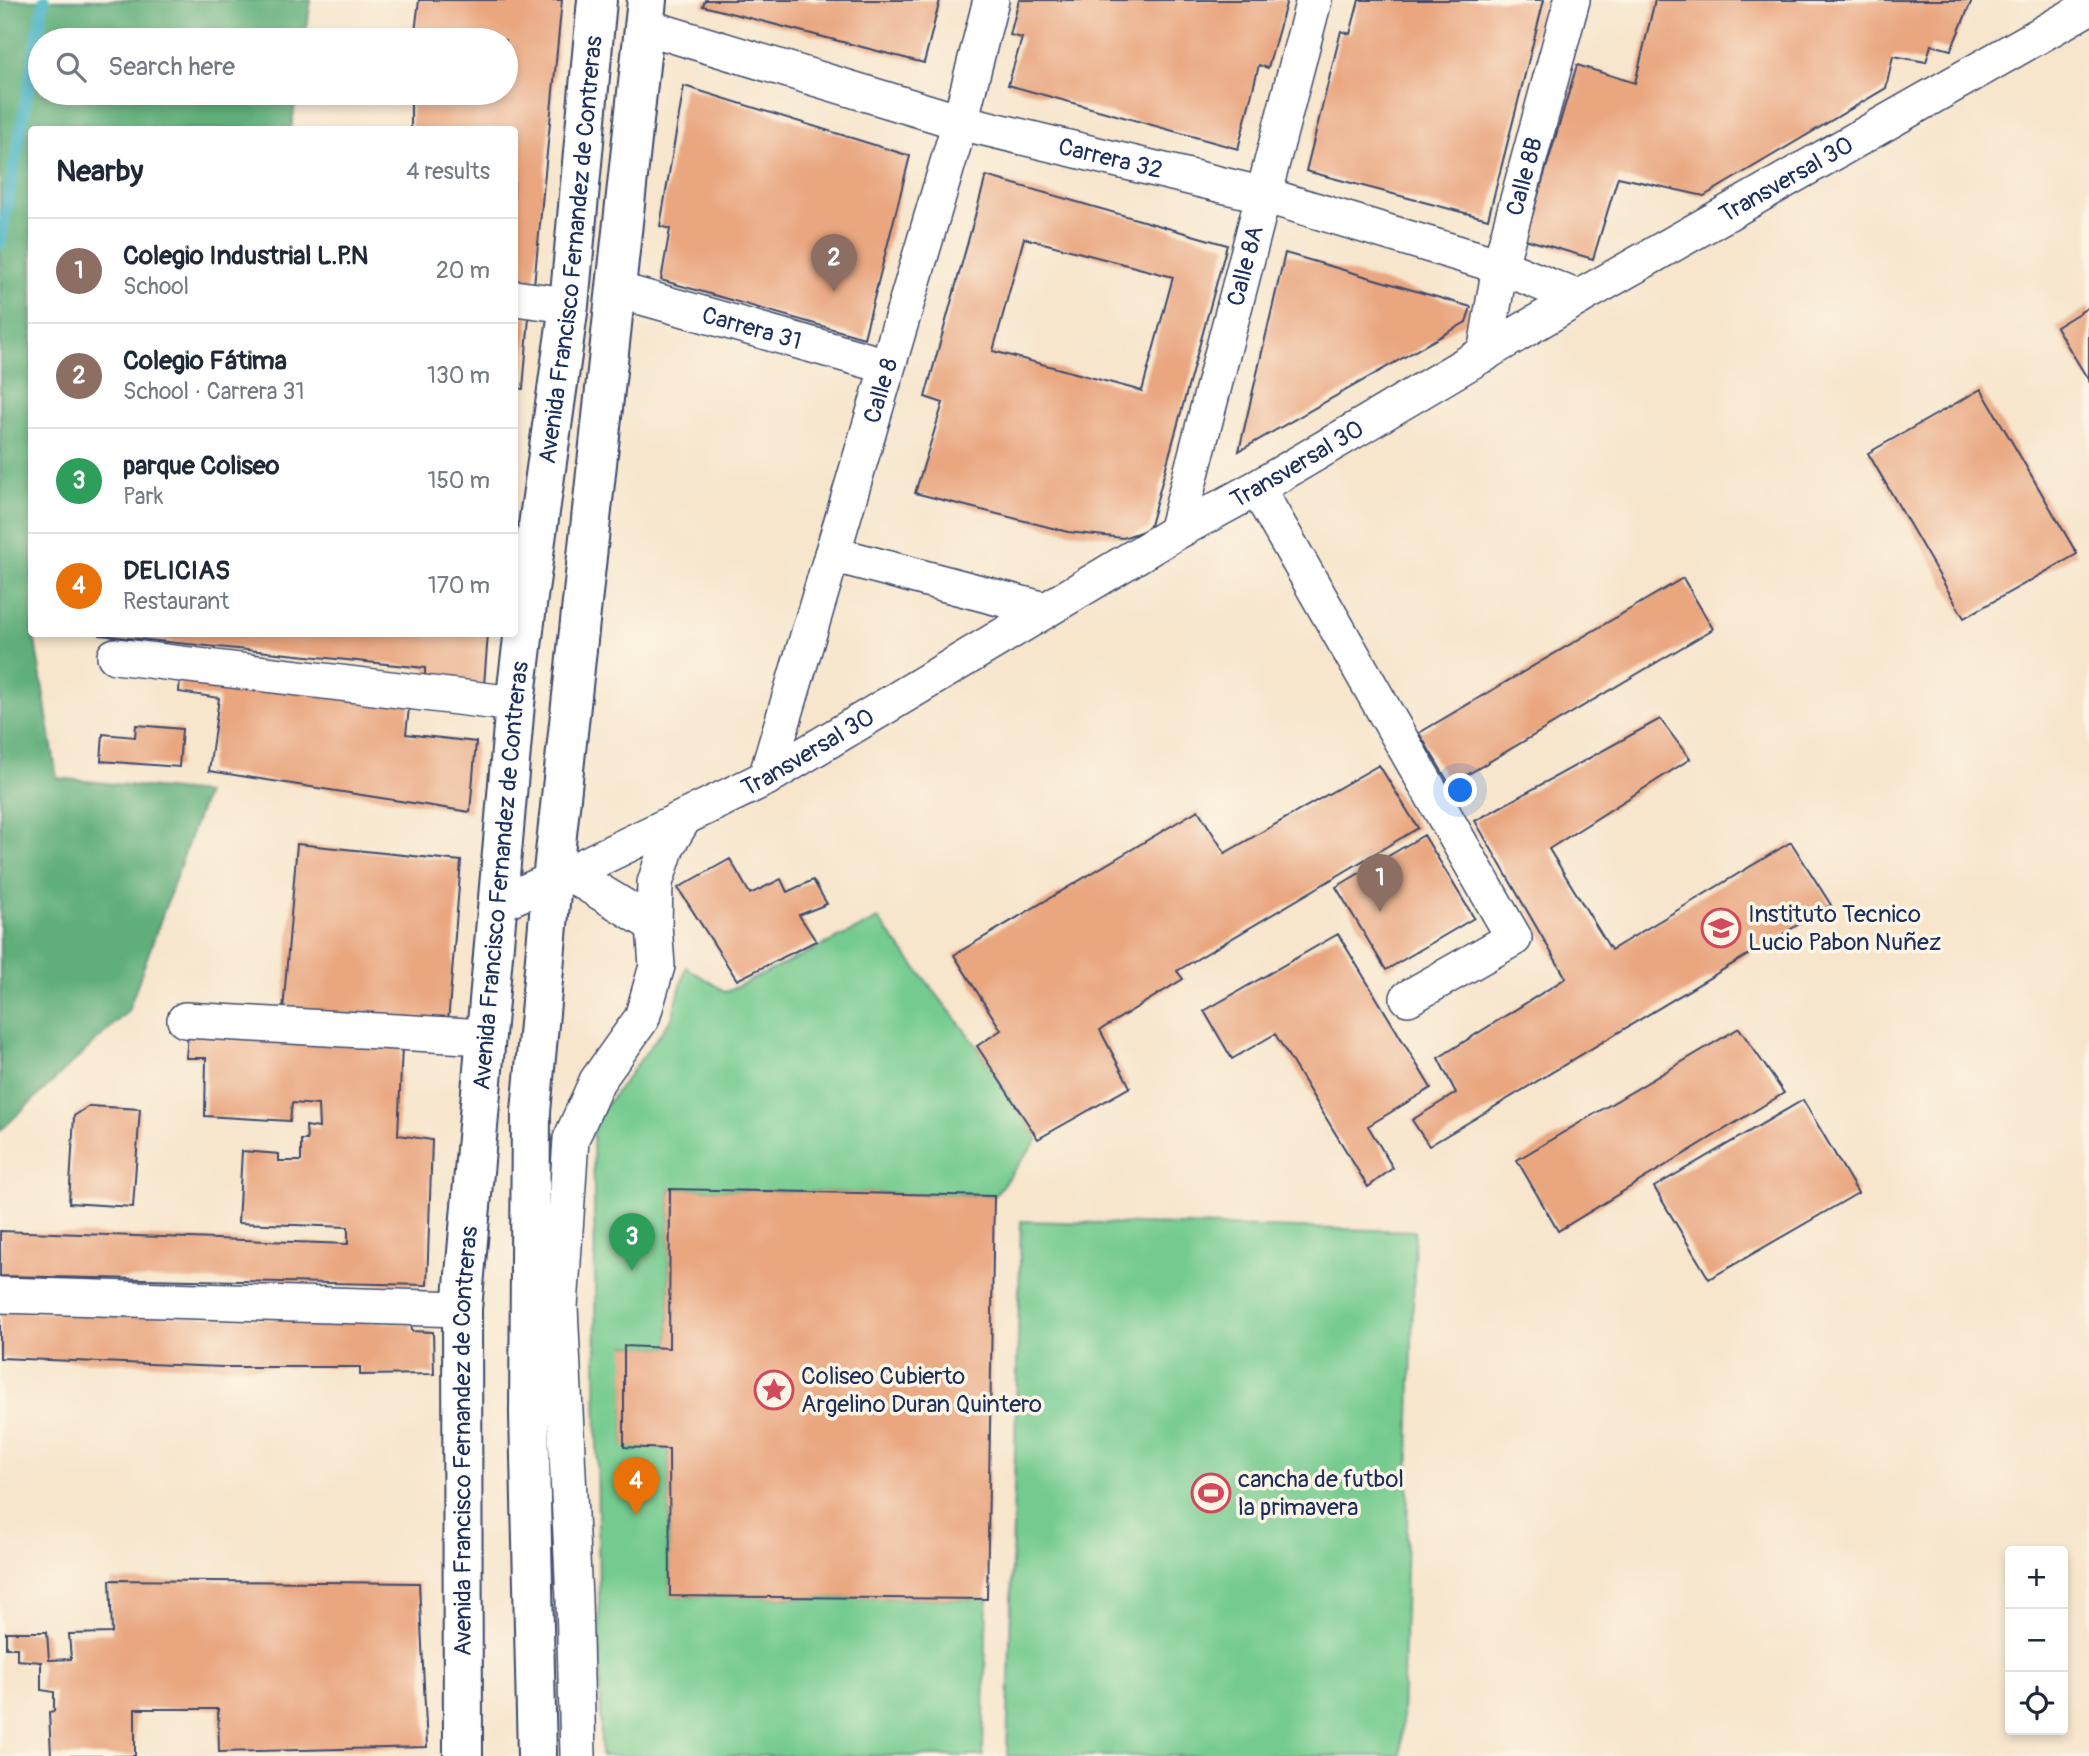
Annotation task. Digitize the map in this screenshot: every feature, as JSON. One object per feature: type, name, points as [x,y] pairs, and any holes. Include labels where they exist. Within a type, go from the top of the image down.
[{"type":"main road","name":"Avenida Francisco Fernandez de Contreras","points":[[463,1756],[462,1309],[515,704],[521,596],[569,305],[597,0]]},
{"type":"main road","name":"Avenida Francisco Fernandez de Contreras","points":[[537,1756],[528,1414],[531,1112],[561,877],[645,13]]},
{"type":"street","name":"Calle 8","points":[[766,778],[960,122],[991,0]]},
{"type":"street","name":"Calle 8A","points":[[1177,532],[1314,0]]},
{"type":"street","name":"Calle 8B","points":[[1485,354],[1500,266],[1572,0]]},
{"type":"street","name":"Transversal 30","points":[[497,904],[561,877],[766,778],[1177,532],[1258,488],[2075,8]]},
{"type":"street","name":"Carrera 32","points":[[645,13],[960,122],[1264,195],[1500,266],[1578,298]]},
{"type":"street","name":"Carrera 31","points":[[617,290],[887,366]]},
{"type":"street","points":[[518,299],[569,305]]},
{"type":"street","points":[[1258,488],[1514,938],[1408,998]]},
{"type":"street","points":[[832,554],[1045,610]]},
{"type":"street","points":[[114,656],[515,704]]},
{"type":"street","points":[[578,1756],[574,1599],[560,1307],[571,1139],[597,1081],[642,1018],[657,967],[653,925],[655,883],[667,846],[684,818]]},
{"type":"street","points":[[561,877],[653,925]]},
{"type":"street","points":[[185,1020],[485,1037]]},
{"type":"street","points":[[0,1295],[462,1309]]},
{"type":"green space","points":[[0,0],[311,0],[307,28],[28,28],[28,105],[295,105],[292,126],[28,126],[28,637],[34,637],[57,778],[206,793],[128,1011],[0,1131]]},
{"type":"green space","points":[[878,919],[977,1046],[1038,1139],[994,1196],[670,1189],[669,1348],[625,1346],[624,1446],[669,1449],[670,1596],[987,1599],[983,1756],[601,1756],[593,1123],[672,1018],[686,967],[726,992]]},
{"type":"green space","name":"cancha de futbol la primavera","points":[[1021,1221],[1415,1231],[1401,1756],[1007,1756]]},
{"type":"building","points":[[419,0],[562,0],[534,285],[518,283],[518,126],[411,126],[411,105],[518,105],[518,28],[416,28]]},
{"type":"building","points":[[705,0],[940,0],[924,63],[703,6]]},
{"type":"building","points":[[1019,0],[1287,0],[1268,68],[1259,65],[1238,149],[1008,85],[1022,38],[1010,35]]},
{"type":"building","points":[[1359,0],[1544,0],[1488,219],[1306,171],[1341,31],[1350,34]]},
{"type":"building","points":[[1655,0],[1972,0],[1951,50],[1931,45],[1926,62],[1893,56],[1886,88],[1704,196],[1618,177],[1593,259],[1525,239],[1577,65],[1635,83]]},
{"type":"building","points":[[684,86],[910,156],[864,338],[661,280],[670,229],[660,226]]},
{"type":"building","points":[[986,176],[1227,245],[1149,529],[1123,538],[1068,532],[915,493],[943,403],[925,397]],"holes":[[[1024,238],[1173,277],[1142,391],[993,351]]]},
{"type":"building","points":[[1285,253],[1471,307],[1466,322],[1239,451]]},
{"type":"building","points":[[2089,307],[2089,381],[2056,327]]},
{"type":"building","points":[[518,316],[529,317],[523,389],[518,388]]},
{"type":"building","points":[[1981,389],[2077,554],[1964,618],[1868,453]]},
{"type":"building","points":[[1683,578],[1713,629],[1450,785],[1419,733]]},
{"type":"building","points":[[120,637],[488,637],[484,685],[425,680],[425,668]]},
{"type":"building","points":[[180,677],[410,700],[406,734],[476,742],[470,812],[209,771],[219,698],[179,692]]},
{"type":"building","name":"Instituto Tecnico Lucio Pabon Nuñez","points":[[1660,719],[1690,759],[1549,849],[1611,950],[1791,842],[1831,905],[1429,1146],[1412,1120],[1456,1093],[1438,1058],[1566,978],[1475,821]]},
{"type":"building","points":[[136,725],[182,729],[179,767],[101,761],[103,734],[135,737]]},
{"type":"building","points":[[1379,765],[1418,828],[1177,971],[1183,979],[1100,1030],[1130,1087],[1038,1139],[977,1046],[1001,1030],[954,955],[1198,810],[1225,853]]},
{"type":"building","points":[[1424,835],[1474,918],[1386,970],[1336,887]]},
{"type":"building","points":[[297,844],[461,861],[448,1023],[283,1011]]},
{"type":"building","points":[[730,859],[750,894],[781,879],[787,892],[813,880],[827,904],[799,915],[816,941],[737,980],[678,888]]},
{"type":"building","points":[[1338,934],[1431,1088],[1368,1126],[1393,1168],[1368,1187],[1275,1034],[1232,1059],[1204,1011]]},
{"type":"building","points":[[1739,1028],[1784,1093],[1558,1231],[1517,1160]]},
{"type":"building","points":[[188,1034],[402,1047],[398,1135],[432,1140],[427,1285],[0,1276],[0,1231],[348,1244],[348,1227],[238,1223],[242,1151],[279,1154],[279,1161],[301,1161],[301,1140],[307,1140],[306,1126],[319,1128],[318,1105],[292,1103],[290,1121],[205,1116],[206,1058],[186,1058]]},
{"type":"building","points":[[1803,1100],[1858,1193],[1709,1279],[1654,1187]]},
{"type":"building","points":[[89,1106],[140,1109],[133,1207],[69,1203],[74,1116]]},
{"type":"building","points":[[670,1189],[994,1196],[987,1599],[670,1596],[669,1449],[624,1447],[624,1346],[669,1348]]},
{"type":"building","points":[[0,1311],[411,1323],[412,1331],[433,1332],[434,1374],[360,1375],[360,1367],[223,1367],[0,1358]]},
{"type":"building","points":[[110,1580],[419,1583],[427,1747],[219,1752],[218,1709],[135,1709],[135,1756],[51,1756],[49,1712],[54,1711],[54,1692],[41,1690],[41,1662],[17,1660],[17,1648],[6,1648],[6,1632],[47,1632],[49,1660],[71,1659],[69,1634],[112,1633]]},
{"type":"waterway","points":[[39,28],[44,0]]},
{"type":"waterway","points":[[0,244],[28,89]]},
{"type":"place","name":"Colegio Fátima","points":[[834,292]]},
{"type":"place","name":"Colegio Industrial L.P.N","points":[[1380,912]]},
{"type":"place","name":"Instituto Tecnico Lucio Pabon Nuñez","points":[[1721,928]]},
{"type":"place","name":"parque Coliseo","points":[[632,1271]]},
{"type":"place","name":"Coliseo Cubierto Argelino Duran Quintero","points":[[774,1390]]},
{"type":"place","name":"cancha de futbol la primavera","points":[[1211,1493]]},
{"type":"place","name":"DELICIAS","points":[[636,1515]]}]
